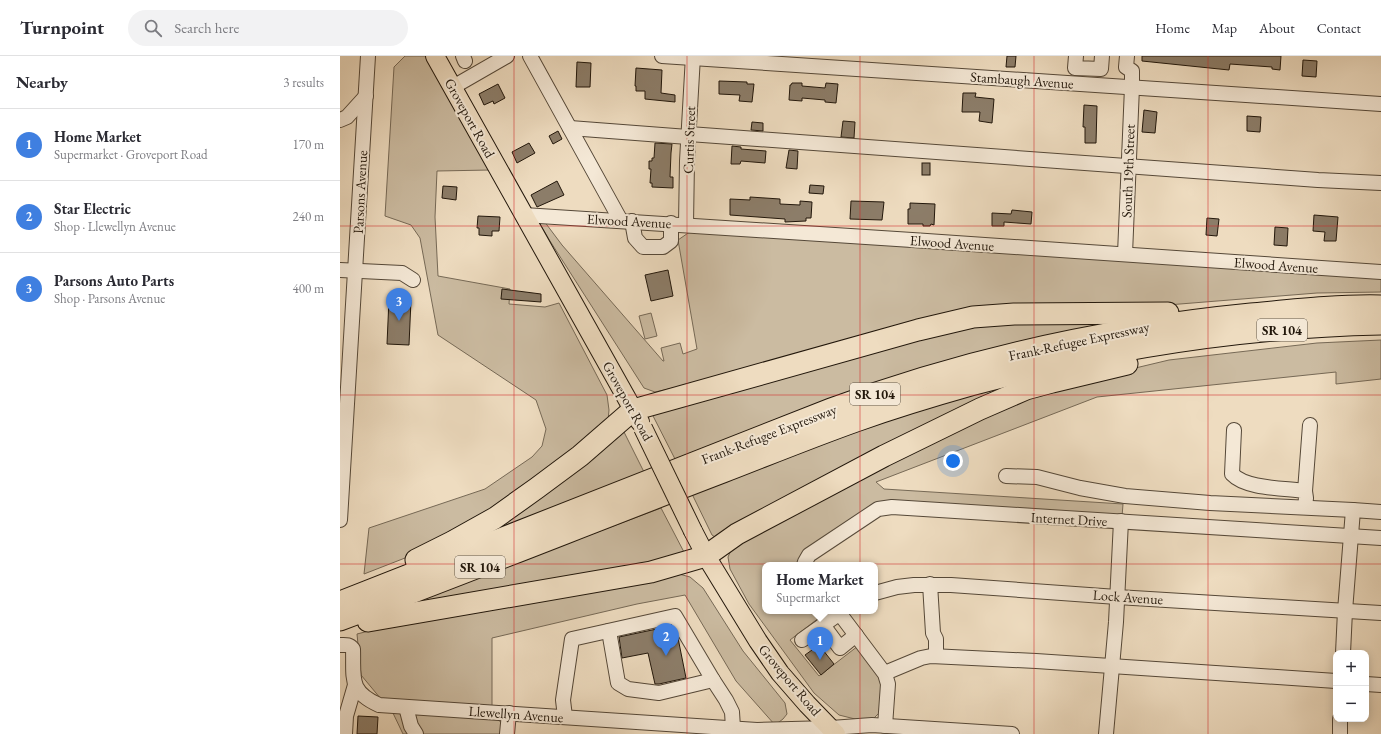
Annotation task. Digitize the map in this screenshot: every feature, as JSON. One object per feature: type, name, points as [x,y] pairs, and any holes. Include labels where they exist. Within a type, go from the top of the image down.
[{"type":"highway","name":"Frank-Refugee Expressway","points":[[340,620],[401,590],[473,551],[764,435],[892,388],[971,365],[1048,346],[1146,327],[1216,318],[1340,307],[1381,306]]},
{"type":"highway","points":[[340,626],[401,590],[452,542],[495,518],[538,488],[580,456],[633,410],[918,330],[973,317],[1014,314],[1196,312],[1216,318]]},
{"type":"highway","name":"Frank-Refugee Expressway","points":[[340,602],[401,590],[550,538],[856,421],[970,386],[1036,369],[1183,341],[1257,332],[1381,324]]},
{"type":"highway","points":[[340,594],[651,572],[706,556],[737,534],[884,456],[980,408],[1026,389],[1145,360],[1183,341]]},
{"type":"main road","name":"Groveport Road","points":[[435,56],[644,428],[706,556],[753,634],[780,673],[807,704],[834,731]]},
{"type":"street","name":"Parsons Avenue","points":[[340,513],[368,56]]},
{"type":"street","points":[[453,87],[508,56]]},
{"type":"street","points":[[530,56],[570,128],[635,238],[643,247],[663,247],[671,241],[671,223]]},
{"type":"street","name":"Stambaugh Avenue","points":[[662,56],[1381,104]]},
{"type":"street","points":[[1076,56],[1075,68],[1094,69],[1101,69],[1102,56]]},
{"type":"street","name":"South 19th Street","points":[[1125,254],[1132,88],[1132,70],[1126,67],[1127,56]]},
{"type":"street","name":"Curtis Street","points":[[686,224],[693,57]]},
{"type":"street","points":[[1093,84],[1094,69]]},
{"type":"street","points":[[340,120],[348,117],[366,96]]},
{"type":"street","points":[[570,128],[1318,180],[1381,183]]},
{"type":"street","name":"Elwood Avenue","points":[[524,214],[1381,272]]},
{"type":"street","points":[[340,270],[402,273],[412,280]]},
{"type":"street","points":[[1305,507],[1310,425]]},
{"type":"street","points":[[1234,430],[1232,474],[1236,478],[1249,485],[1305,491]]},
{"type":"street","points":[[1006,476],[1037,477],[1080,488],[1124,496],[1210,503],[1381,512]]},
{"type":"street","name":"Internet Drive","points":[[806,562],[809,555],[878,509],[892,507],[1381,538]]},
{"type":"street","points":[[1343,650],[1353,510]]},
{"type":"street","points":[[1106,734],[1116,622],[1121,521]]},
{"type":"street","points":[[930,584],[933,634],[936,639],[936,656]]},
{"type":"street","name":"Lock Avenue","points":[[878,592],[896,587],[930,584],[1381,613]]},
{"type":"street","points":[[802,640],[837,614]]},
{"type":"street","points":[[841,614],[885,673],[888,684],[885,726]]},
{"type":"street","points":[[566,717],[563,700],[572,639],[675,616],[712,680],[726,700],[732,712],[733,728]]},
{"type":"street","points":[[823,625],[840,648],[856,635]]},
{"type":"street","points":[[609,631],[618,683],[628,689],[659,693],[712,680]]},
{"type":"street","points":[[340,644],[351,646],[353,649],[353,678],[355,685],[346,716],[345,734]]},
{"type":"street","points":[[885,673],[921,658],[936,656],[1036,661],[1333,681]]},
{"type":"street","points":[[1369,684],[1381,685]]},
{"type":"street","name":"Llewellyn Avenue","points":[[355,685],[367,700],[379,705],[733,728],[766,732],[834,731],[872,725],[1012,734]]},
{"type":"street","points":[[406,707],[411,726],[416,734]]},
{"type":"street","points":[[508,734],[509,714]]},
{"type":"street","points":[[1340,722],[1340,734]]},
{"type":"shaded area","points":[[405,56],[426,56],[490,170],[437,171],[435,217],[438,276],[510,289],[509,304],[545,307],[559,303],[607,395],[609,410],[608,421],[531,482],[455,532],[405,558],[364,574],[369,528],[485,489],[532,457],[542,446],[546,429],[536,400],[438,335],[420,238],[411,225],[385,216],[394,67]]},
{"type":"shaded area","points":[[544,221],[562,245],[663,361],[661,348],[680,343],[683,354],[697,349],[678,240],[694,229],[1381,275],[1381,292],[1317,293],[1155,306],[1045,306],[655,392],[644,388],[550,241],[540,224]]},
{"type":"shaded area","points":[[651,313],[657,336],[645,339],[639,316]]},
{"type":"shaded area","points":[[1119,323],[850,392],[675,459],[651,412],[968,324]]},
{"type":"shaded area","points":[[1381,340],[1381,379],[1336,384],[1336,372],[1097,397],[876,482],[884,489],[1123,504],[1122,517],[897,503],[803,562],[762,562],[762,614],[824,614],[790,640],[819,676],[858,646],[880,677],[884,687],[882,710],[873,719],[855,719],[839,715],[814,693],[749,604],[730,569],[728,557],[736,539],[1006,403],[1085,380],[1169,360],[1317,343]]},
{"type":"shaded area","points":[[1041,378],[715,537],[712,535],[692,494],[891,419],[935,405]]},
{"type":"shaded area","points":[[623,430],[644,472],[469,541]]},
{"type":"shaded area","points":[[661,508],[685,554],[637,566],[412,606],[412,602]]},
{"type":"shaded area","points":[[679,574],[690,577],[703,588],[743,651],[785,703],[787,714],[775,725],[736,681],[685,595],[637,604],[492,638],[492,708],[381,699],[361,675],[357,634],[439,613]]},
{"type":"shaded area","points":[[392,711],[495,717],[504,725],[503,734],[403,734]]},
{"type":"building","points":[[1007,56],[1016,56],[1015,67],[1006,67]]},
{"type":"building","points":[[1142,56],[1281,56],[1280,70],[1272,69],[1272,67],[1230,64],[1229,70],[1142,61]]},
{"type":"building","points":[[1303,60],[1317,61],[1316,77],[1302,76]]},
{"type":"building","points":[[577,62],[591,63],[590,87],[576,87]]},
{"type":"building","points":[[636,68],[662,70],[661,93],[675,95],[675,102],[645,99],[645,91],[636,91]]},
{"type":"building","points":[[719,81],[747,82],[747,84],[754,84],[752,102],[739,101],[740,95],[719,94]]},
{"type":"building","points":[[792,83],[802,83],[802,86],[825,88],[826,83],[838,84],[836,103],[825,102],[825,100],[802,98],[802,101],[789,100],[790,85]]},
{"type":"building","points":[[498,84],[505,98],[494,104],[493,101],[484,105],[479,94]]},
{"type":"building","points":[[963,93],[976,93],[975,97],[994,99],[992,123],[979,121],[980,112],[962,112]]},
{"type":"building","points":[[1084,105],[1097,106],[1096,143],[1085,143],[1085,127],[1083,127]]},
{"type":"building","points":[[1144,110],[1157,112],[1155,133],[1142,132]]},
{"type":"building","points":[[1247,116],[1261,117],[1260,132],[1247,131]]},
{"type":"building","points":[[843,121],[855,122],[854,138],[841,137]]},
{"type":"building","points":[[752,122],[763,123],[763,131],[751,130]]},
{"type":"building","points":[[558,131],[562,139],[553,144],[549,136]]},
{"type":"building","points":[[529,143],[535,153],[517,163],[512,152]]},
{"type":"building","points":[[655,143],[672,144],[670,177],[673,177],[673,188],[652,187],[652,183],[650,183],[651,169],[649,169],[649,161],[652,161],[652,158],[654,158]]},
{"type":"building","points":[[732,146],[741,147],[741,149],[766,151],[765,163],[741,161],[740,164],[731,164]]},
{"type":"building","points":[[789,150],[798,151],[797,169],[786,168]]},
{"type":"building","points":[[922,163],[930,163],[930,175],[922,175]]},
{"type":"building","points":[[557,181],[564,195],[537,207],[531,195]]},
{"type":"building","points":[[810,185],[824,186],[823,194],[809,193]]},
{"type":"building","points":[[443,186],[457,187],[456,200],[442,198]]},
{"type":"building","points":[[750,197],[780,199],[780,204],[800,205],[800,201],[812,202],[811,218],[806,218],[806,221],[785,222],[785,219],[730,215],[730,199],[750,200]]},
{"type":"building","points":[[851,201],[884,202],[882,220],[850,219]]},
{"type":"building","points":[[910,203],[935,204],[934,225],[931,224],[930,226],[923,226],[923,224],[908,224],[908,209],[910,209]]},
{"type":"building","points":[[1012,210],[1032,212],[1031,224],[1004,222],[1004,226],[992,226],[992,213],[1011,214]]},
{"type":"building","points":[[1314,215],[1338,217],[1336,241],[1324,241],[1325,232],[1313,231]]},
{"type":"building","points":[[478,216],[500,217],[499,231],[492,231],[492,236],[479,235],[479,228],[477,228]]},
{"type":"building","points":[[1207,218],[1219,219],[1217,236],[1206,235]]},
{"type":"building","points":[[1275,227],[1288,228],[1287,246],[1274,245]]},
{"type":"building","points":[[668,270],[673,296],[651,301],[645,275]]},
{"type":"building","points":[[502,289],[541,294],[541,302],[501,299]]},
{"type":"building","points":[[389,299],[411,300],[409,345],[387,344]]},
{"type":"building","points":[[671,626],[678,638],[686,678],[655,684],[648,653],[622,658],[619,637]]},
{"type":"building","points":[[819,645],[834,664],[821,675],[805,655]]},
{"type":"building","points":[[358,716],[378,717],[377,734],[357,734]]},
{"type":"place","name":"Parsons Auto Parts","points":[[399,321]]},
{"type":"place","name":"Star Electric","points":[[666,656]]},
{"type":"place","name":"Home Market","points":[[820,660]]}]
